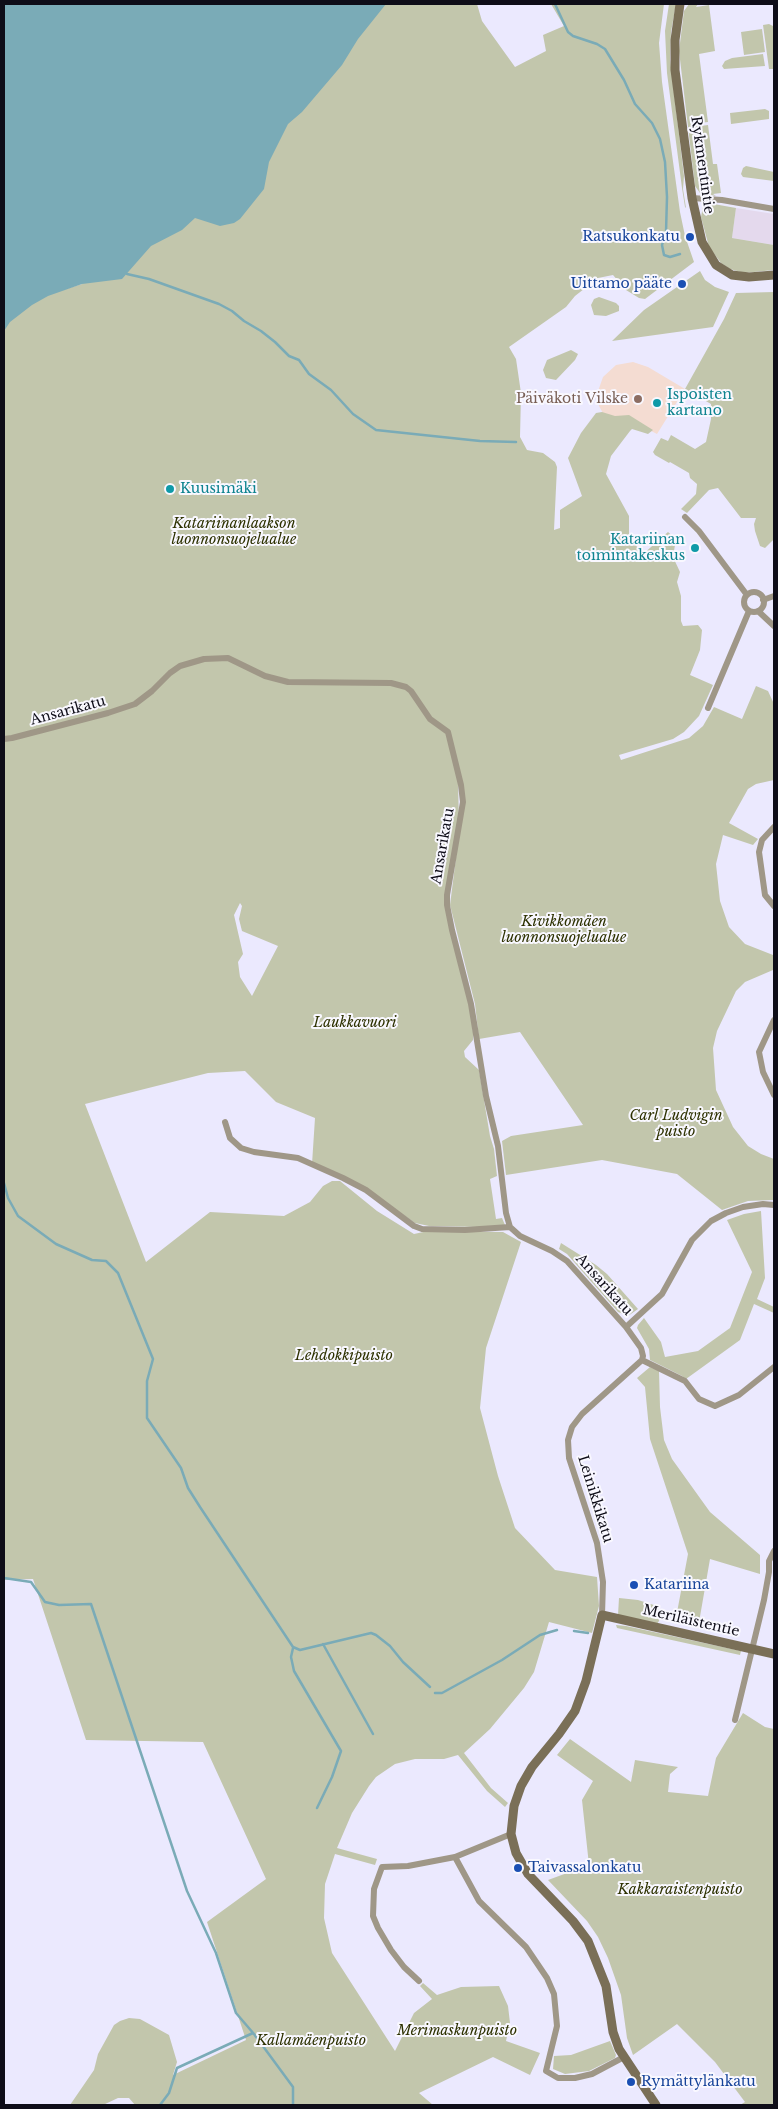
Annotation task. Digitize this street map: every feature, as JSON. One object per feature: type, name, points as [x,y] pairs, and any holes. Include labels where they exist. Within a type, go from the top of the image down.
[{"type":"street","name":"Rykmentintie","points":[[680,4],[675,40],[676,70],[692,198],[702,242],[716,266],[727,273],[755,277],[774,275]]},
{"type":"street","points":[[692,198],[722,200],[774,209]]},
{"type":"street","points":[[685,517],[699,531],[747,595]]},
{"type":"street","points":[[749,611],[744,603],[747,595],[755,592],[763,600],[763,606],[758,611]]},
{"type":"street","points":[[763,600],[774,596]]},
{"type":"street","points":[[749,611],[758,611],[774,626]]},
{"type":"street","points":[[708,708],[749,611]]},
{"type":"street","name":"Ansarikatu","points":[[4,739],[108,713],[135,704],[180,666],[211,658],[228,658],[265,676],[288,682],[390,683],[406,687],[411,691],[430,720],[448,732],[461,785],[463,802],[447,905],[471,1004],[486,1096],[498,1146],[506,1212],[510,1227],[520,1236],[562,1258],[626,1327],[641,1348],[642,1360]]},
{"type":"street","points":[[774,827],[762,840],[759,852],[765,895],[774,906]]},
{"type":"street","points":[[774,1020],[759,1052],[763,1072],[774,1095]]},
{"type":"street","points":[[225,1122],[230,1138],[241,1148],[254,1152],[298,1158],[344,1178],[366,1190],[414,1226],[422,1229],[465,1230],[510,1227]]},
{"type":"street","points":[[626,1327],[662,1294],[692,1240],[711,1222],[726,1213],[743,1207],[763,1204],[774,1205]]},
{"type":"street","points":[[642,1360],[685,1381],[699,1399],[715,1406],[739,1395],[774,1368]]},
{"type":"street","name":"Leinikkikatu","points":[[602,1615],[603,1582],[597,1543],[569,1458],[568,1440],[572,1427],[582,1414],[642,1360]]},
{"type":"street","points":[[735,1720],[767,1587],[769,1561],[774,1552]]},
{"type":"street","points":[[602,1615],[581,1696],[570,1720],[540,1756],[521,1786],[514,1806],[511,1834],[516,1853],[528,1874],[573,1921],[588,1941],[606,1986],[616,2040],[624,2057],[656,2105]]},
{"type":"street","name":"Meriläistentie","points":[[602,1615],[774,1654]]},
{"type":"street","points":[[418,1981],[404,1967],[378,1928],[374,1916],[374,1889],[382,1867],[408,1866],[455,1857],[511,1834]]},
{"type":"street","points":[[455,1857],[479,1901],[526,1947],[548,1978],[554,1994],[557,2026],[546,2071],[558,2078],[575,2078],[592,2074],[624,2057]]},
{"type":"shaded area","points":[[4,4],[386,4],[358,39],[342,65],[302,112],[288,124],[269,162],[264,189],[240,219],[234,223],[220,226],[195,218],[182,230],[151,246],[122,279],[82,284],[48,296],[32,305],[10,322],[4,331]]},
{"type":"shaded area","points":[[736,208],[774,214],[774,245],[732,238]]},
{"type":"shaded area","name":"Päiväkoti Vilske","points":[[633,362],[648,367],[685,389],[657,434],[630,420],[605,417],[599,406],[597,394],[603,377],[616,365]]},
{"type":"green space","points":[[342,4],[477,4],[482,21],[515,67],[546,51],[543,35],[564,26],[551,4],[664,4],[659,43],[662,82],[680,212],[685,236],[694,262],[645,299],[639,298],[626,290],[613,275],[598,278],[575,296],[566,307],[509,347],[516,359],[521,393],[520,437],[527,450],[543,453],[555,462],[557,467],[554,530],[560,528],[560,510],[582,496],[568,458],[581,433],[596,413],[602,412],[615,416],[629,415],[653,430],[648,434],[632,429],[611,456],[606,474],[629,516],[629,534],[642,555],[668,532],[676,539],[673,557],[680,572],[677,582],[681,596],[681,621],[683,626],[698,625],[702,630],[700,650],[690,675],[713,685],[699,716],[684,732],[673,739],[619,755],[621,760],[689,738],[703,726],[714,707],[742,719],[756,686],[768,691],[774,704],[774,780],[756,784],[748,789],[729,823],[758,839],[753,845],[723,835],[716,864],[720,901],[729,927],[745,944],[773,955],[773,970],[745,982],[736,991],[717,1031],[713,1048],[716,1090],[733,1127],[748,1146],[774,1159],[774,1200],[748,1201],[722,1210],[677,1174],[602,1160],[506,1175],[502,1141],[511,1136],[583,1125],[520,1032],[479,1039],[475,1004],[450,905],[463,802],[458,783],[459,821],[445,893],[469,1002],[473,1032],[473,1040],[464,1051],[465,1057],[479,1070],[490,1136],[494,1149],[497,1176],[490,1179],[496,1219],[502,1218],[505,1225],[479,1227],[429,1226],[415,1223],[384,1201],[312,1164],[315,1118],[276,1102],[245,1071],[208,1073],[85,1104],[146,1262],[210,1212],[284,1216],[310,1202],[323,1186],[332,1181],[340,1181],[377,1211],[414,1234],[428,1231],[503,1232],[521,1242],[486,1348],[480,1408],[498,1476],[515,1528],[555,1570],[597,1577],[599,1606],[592,1633],[549,1622],[534,1672],[524,1688],[490,1729],[464,1753],[491,1788],[508,1803],[505,1807],[487,1791],[458,1755],[444,1759],[415,1759],[395,1764],[376,1777],[369,1786],[352,1813],[337,1848],[377,1859],[375,1865],[335,1854],[325,1884],[324,1918],[332,1953],[395,2051],[414,2013],[432,1999],[420,1986],[423,1983],[437,1995],[461,1987],[499,1986],[508,2006],[510,2023],[506,2041],[540,2053],[530,2075],[493,2057],[419,2093],[433,2105],[135,2105],[129,2098],[118,2098],[103,2105],[70,2105],[94,2070],[98,2054],[114,2025],[120,2021],[129,2018],[140,2019],[169,2035],[177,2062],[173,2075],[246,2040],[207,1922],[266,1879],[203,1742],[86,1740],[33,1579],[4,1580],[4,308],[82,284]],"holes":[[[240,903],[242,906],[239,919],[242,931],[278,946],[252,996],[240,977],[238,962],[243,954],[234,915]]]},
{"type":"green space","points":[[669,4],[676,4],[671,32],[670,59],[686,208],[682,188],[667,73],[665,31]]},
{"type":"green space","points":[[689,4],[698,4],[696,7],[709,5],[715,51],[699,54],[708,122],[699,123],[700,126],[708,125],[713,164],[717,164],[721,193],[713,194],[716,196],[700,193],[695,186],[679,51],[684,11]]},
{"type":"green space","points":[[769,24],[773,26],[774,69],[769,69],[763,25]]},
{"type":"green space","points":[[762,29],[765,52],[744,55],[741,32]]},
{"type":"green space","points":[[763,54],[765,66],[724,69],[722,66],[725,61],[732,58]]},
{"type":"green space","points":[[765,109],[769,111],[769,119],[731,124],[730,113]]},
{"type":"green space","points":[[746,166],[774,172],[774,181],[743,177],[741,174]]},
{"type":"green space","points":[[708,203],[736,208],[732,238],[774,245],[774,270],[744,273],[730,269],[721,263],[709,247],[701,217],[703,206]]},
{"type":"green space","points":[[700,271],[705,280],[715,287],[729,292],[713,327],[612,341],[644,310]]},
{"type":"green space","points":[[774,292],[774,539],[765,548],[760,546],[755,531],[754,524],[756,518],[741,518],[718,488],[709,490],[687,513],[681,509],[696,494],[697,484],[690,478],[689,473],[655,455],[653,452],[661,438],[668,441],[671,435],[695,449],[706,442],[711,419],[711,404],[685,389],[724,319],[736,293]]},
{"type":"green space","points":[[599,297],[616,303],[619,306],[619,311],[606,316],[594,315],[591,305],[594,299]]},
{"type":"green space","points":[[571,350],[578,354],[575,360],[556,380],[546,378],[543,370],[547,360]]},
{"type":"green space","points":[[761,1211],[765,1278],[757,1299],[774,1307],[774,1313],[754,1304],[740,1340],[686,1379],[650,1360],[649,1349],[637,1328],[644,1318],[661,1342],[665,1357],[698,1351],[730,1328],[752,1272],[727,1220]]},
{"type":"green space","points":[[561,1243],[607,1274],[638,1309],[628,1316],[618,1312],[567,1254],[559,1249]]},
{"type":"green space","points":[[650,1367],[659,1371],[660,1407],[664,1440],[672,1459],[710,1512],[760,1555],[760,1574],[710,1559],[698,1628],[675,1623],[688,1554],[650,1439],[645,1387],[637,1378]]},
{"type":"green space","points":[[619,1598],[638,1600],[657,1606],[660,1613],[659,1621],[657,1624],[618,1615]]},
{"type":"green space","points":[[616,1625],[741,1651],[740,1655],[617,1628]]},
{"type":"green space","name":"Kakkaraistenpuisto","points":[[743,1713],[765,1727],[774,1729],[774,2105],[740,2105],[745,2102],[715,2062],[677,2024],[633,2055],[627,2038],[621,1995],[608,1958],[598,1937],[587,1921],[548,1880],[589,1865],[582,1800],[593,1781],[557,1755],[570,1739],[631,1782],[635,1760],[678,1767],[670,1774],[668,1792],[708,1796],[716,1758]]},
{"type":"green space","points":[[610,2041],[616,2055],[615,2058],[589,2071],[565,2074],[553,2069],[554,2056],[571,2055]]},
{"type":"waterway","points":[[555,4],[568,32],[573,36],[597,44],[605,49],[624,80],[635,104],[652,123],[660,139],[665,162],[667,197],[666,232],[662,245],[664,255],[670,257],[680,254]]},
{"type":"waterway","points":[[127,274],[149,279],[219,304],[232,311],[275,342],[289,356],[299,360],[309,374],[331,390],[353,414],[376,430],[480,441],[516,442]]},
{"type":"waterway","points":[[4,1183],[8,1198],[18,1216],[56,1244],[92,1260],[106,1261],[118,1273],[153,1359],[147,1381],[147,1418],[181,1468],[188,1488],[200,1507],[293,1647],[300,1650],[371,1633],[390,1646],[403,1662],[430,1687]]},
{"type":"waterway","points":[[4,1578],[31,1582],[45,1602],[59,1605],[91,1604],[187,1891],[216,1953],[236,2013],[293,2087],[293,2105]]},
{"type":"waterway","points":[[435,1693],[442,1693],[502,1660],[540,1635],[557,1630]]},
{"type":"waterway","points":[[574,1631],[588,1633]]},
{"type":"waterway","points":[[323,1644],[373,1734]]},
{"type":"waterway","points":[[293,1648],[291,1657],[294,1671],[341,1751],[332,1777],[317,1808]]},
{"type":"waterway","points":[[160,2105],[169,2093],[177,2068],[253,2033]]},
{"type":"place","name":"Ratsukonkatu","points":[[690,237]]},
{"type":"place","name":"Uittamo pääte","points":[[682,284]]},
{"type":"place","name":"Päiväkoti Vilske","points":[[638,399]]},
{"type":"place","name":"Ispoisten kartano","points":[[657,403]]},
{"type":"place","name":"Kuusimäki","points":[[170,489]]},
{"type":"place","name":"Katariinan toimintakeskus","points":[[695,548]]},
{"type":"place","name":"Katariina","points":[[634,1585]]},
{"type":"place","name":"Taivassalonkatu","points":[[518,1868]]},
{"type":"place","name":"Rymättylänkatu","points":[[631,2082]]},
{"type":"park label","name":"Katariinanlaakson luonnonsuojelualue","points":[[234,532]]},
{"type":"park label","name":"Kivikkomäen luonnonsuojelualue","points":[[564,930]]},
{"type":"park label","name":"Laukkavuori","points":[[355,1023]]},
{"type":"park label","name":"Carl Ludvigin puisto","points":[[676,1124]]},
{"type":"park label","name":"Lehdokkipuisto","points":[[344,1356]]},
{"type":"park label","name":"Merimaskunpuisto","points":[[457,2031]]},
{"type":"park label","name":"Kallamäenpuisto","points":[[311,2041]]}]
